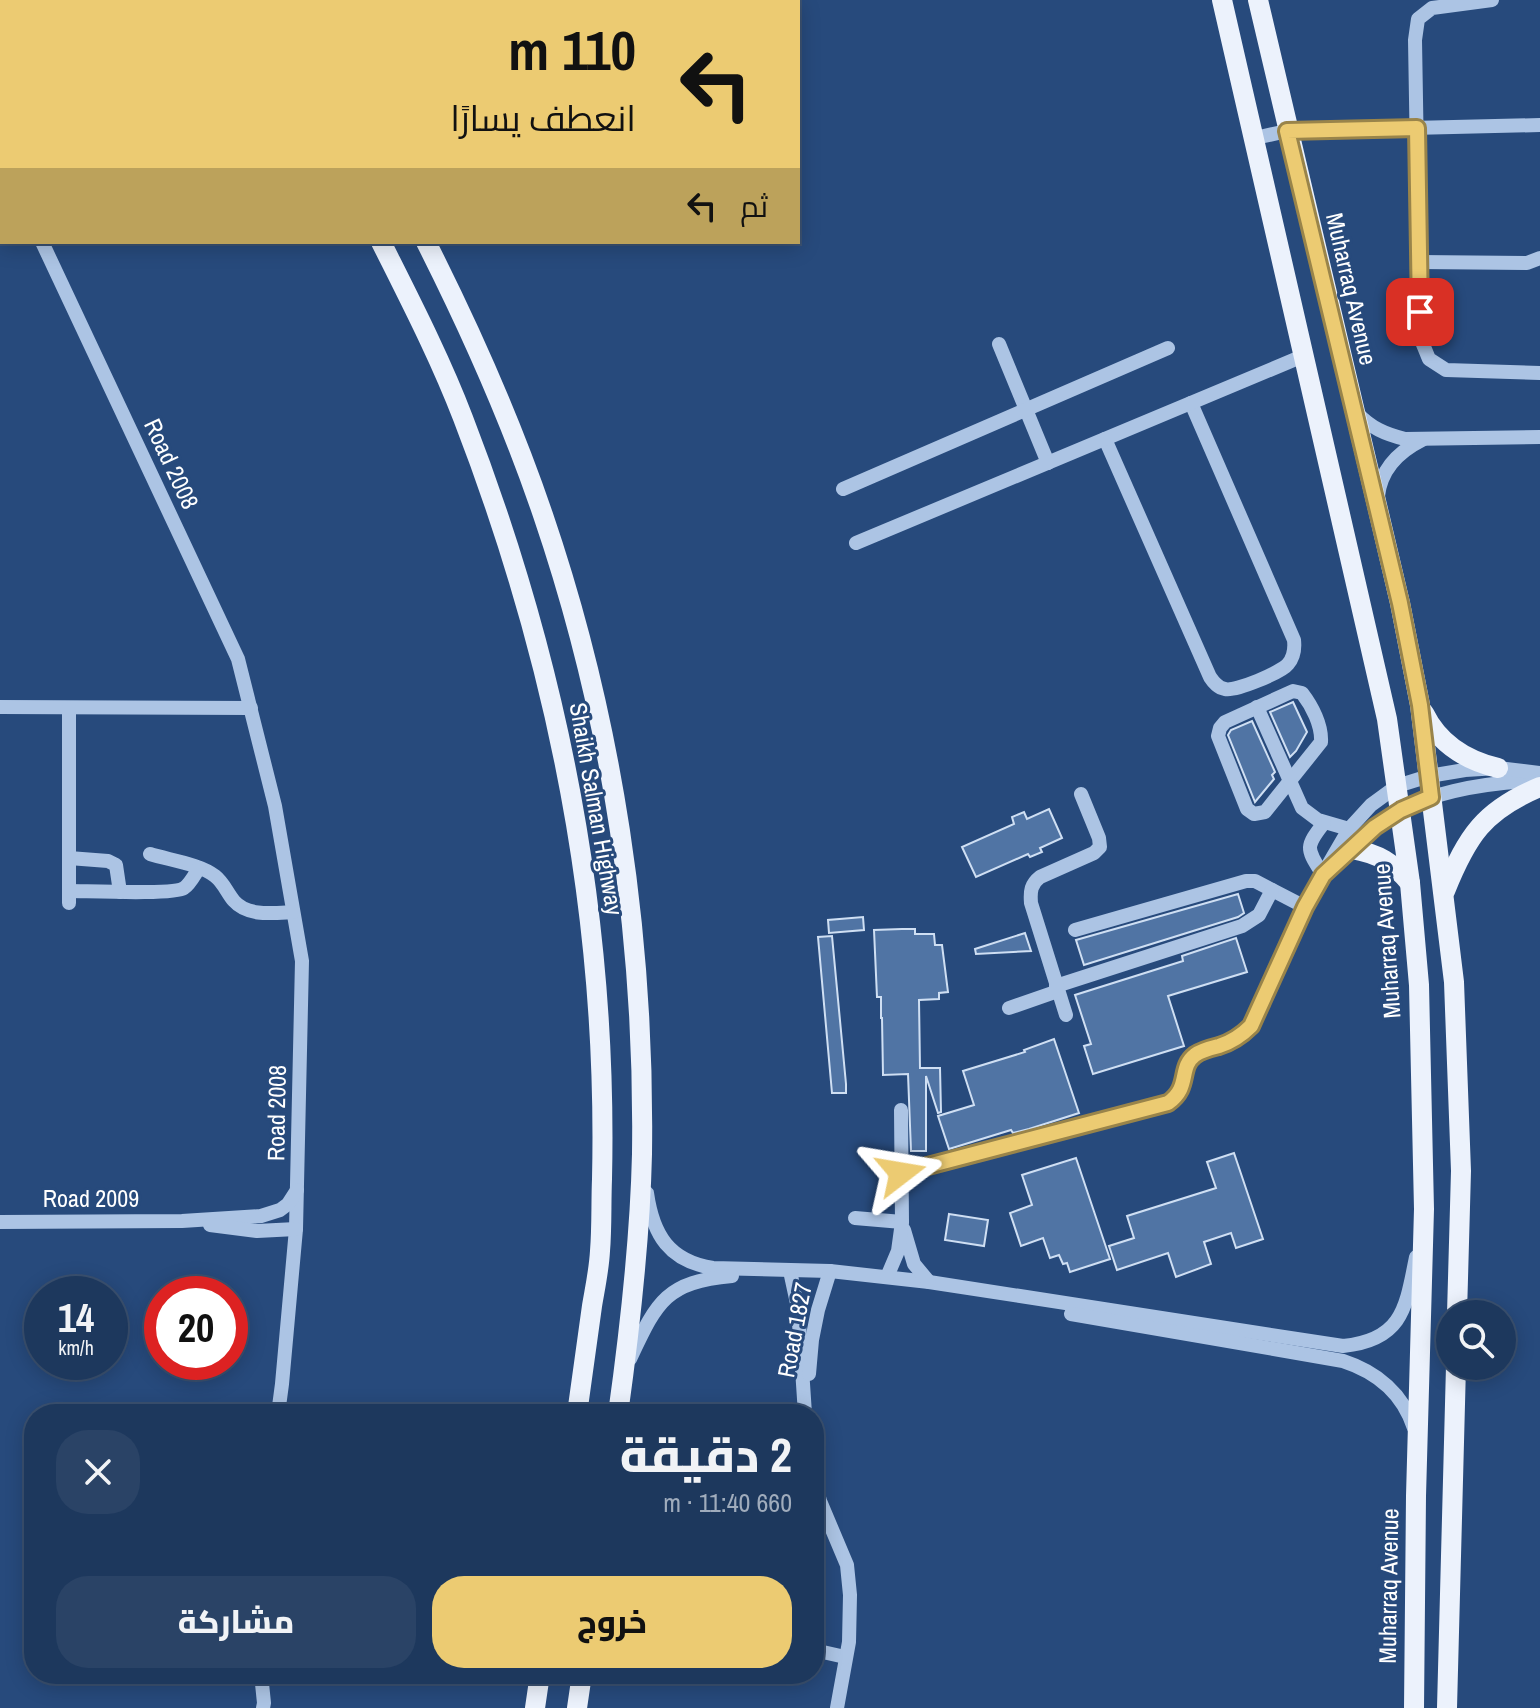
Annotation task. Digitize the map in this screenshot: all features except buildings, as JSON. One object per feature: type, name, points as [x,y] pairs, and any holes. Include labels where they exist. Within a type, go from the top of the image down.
[{"type":"main road","name":"Muharraq Avenue","points":[[1222,0],[1384,705],[1410,883],[1419,985],[1424,1209],[1414,1708]]},
{"type":"main road","name":"Muharraq Avenue","points":[[1258,0],[1400,603],[1420,705],[1454,982],[1461,1171],[1457,1300]]},
{"type":"main road","name":"Shaikh Salman Highway","points":[[382,244],[462,415],[504,529],[538,644],[565,762],[583,866],[598,1001],[603,1122],[600,1253],[578,1404]]},
{"type":"main road","name":"Shaikh Salman Highway","points":[[427,244],[485,364],[543,516],[567,594],[600,725],[620,832],[638,993],[642,1155],[638,1244],[619,1404]]},
{"type":"main road","points":[[1303,356],[1324,362],[1346,380]]},
{"type":"main road","points":[[1420,705],[1430,724],[1459,754],[1498,768]]},
{"type":"main road","points":[[1443,895],[1456,863],[1481,825],[1516,797],[1540,787]]},
{"type":"main road","points":[[1350,839],[1385,859],[1410,883]]},
{"type":"main road","points":[[1447,1708],[1456,1380]]},
{"type":"main road","points":[[535,1708],[539,1684]]},
{"type":"main road","points":[[577,1708],[581,1684]]},
{"type":"street","points":[[1492,0],[1432,8],[1418,19],[1415,40],[1420,337],[1429,359],[1446,370],[1540,373]]},
{"type":"street","points":[[1255,138],[1287,131],[1540,125]]},
{"type":"street","name":"Road 2008","points":[[43,244],[238,659],[275,806],[302,961],[298,1188]]},
{"type":"street","points":[[436,244],[451,291]]},
{"type":"street","points":[[1419,262],[1527,263],[1540,258]]},
{"type":"street","points":[[999,344],[1048,463]]},
{"type":"street","points":[[843,489],[1168,348]]},
{"type":"street","points":[[856,543],[1303,356]]},
{"type":"street","points":[[1105,439],[1210,677],[1225,689],[1237,688],[1285,667],[1294,655],[1294,640],[1191,403]]},
{"type":"street","points":[[1353,409],[1367,424],[1385,434],[1405,439],[1540,437]]},
{"type":"street","points":[[1376,508],[1379,485],[1389,465],[1405,449],[1426,438]]},
{"type":"street","points":[[1293,691],[1302,693],[1309,701],[1321,731],[1321,742],[1290,781],[1265,812],[1254,814],[1247,809],[1218,736],[1225,722],[1293,691]]},
{"type":"street","points":[[0,707],[251,708]]},
{"type":"street","points":[[1257,707],[1302,808],[1350,839]]},
{"type":"street","points":[[69,708],[69,897],[181,890],[199,868]]},
{"type":"street","points":[[901,1173],[1168,1103],[1177,1097],[1181,1089],[1189,1061],[1196,1055],[1236,1039],[1251,1026],[1305,907],[1371,805],[1397,786],[1429,776],[1498,768],[1540,773]]},
{"type":"street","points":[[1350,839],[1431,797],[1491,785],[1540,780]]},
{"type":"street","points":[[1066,1015],[1031,903],[1030,889],[1040,877],[1094,853],[1100,847],[1081,794]]},
{"type":"street","points":[[1323,875],[1310,848],[1312,838],[1324,823]]},
{"type":"street","points":[[150,854],[199,868],[215,876],[234,902],[246,910],[293,912]]},
{"type":"street","points":[[69,858],[108,861],[116,865],[120,892]]},
{"type":"street","points":[[1075,930],[1246,881],[1255,881],[1305,907]]},
{"type":"street","points":[[1009,1008],[1242,926],[1259,915],[1272,890]]},
{"type":"street","points":[[887,1277],[898,1251],[902,1222],[901,1110]]},
{"type":"street","points":[[642,1155],[649,1212],[659,1234],[679,1258],[713,1268],[791,1275]]},
{"type":"street","points":[[279,1404],[298,1188]]},
{"type":"street","name":"Road 2009","points":[[0,1222],[182,1221],[271,1214],[288,1204],[298,1188]]},
{"type":"street","points":[[624,1370],[647,1322],[660,1303],[677,1289],[700,1280],[731,1276],[887,1277],[1327,1344],[1359,1344],[1388,1330],[1407,1304],[1424,1209]]},
{"type":"street","points":[[855,1218],[902,1222]]},
{"type":"street","name":"Road 2009","points":[[182,1221],[257,1231],[296,1229]]},
{"type":"street","points":[[902,1222],[914,1264],[929,1282]]},
{"type":"street","name":"Road 1827","points":[[791,1275],[798,1308],[804,1404]]},
{"type":"street","points":[[829,1275],[928,1289],[1343,1361],[1366,1370],[1389,1386],[1407,1410],[1417,1439]]},
{"type":"street","name":"Road 1827","points":[[804,1398],[815,1325],[829,1275]]},
{"type":"street","points":[[824,1517],[847,1565],[850,1595],[849,1642],[837,1708]]},
{"type":"street","points":[[824,1652],[845,1657]]},
{"type":"street","points":[[262,1684],[263,1708]]},
{"type":"route","points":[[901,1173],[1168,1103],[1177,1097],[1189,1061],[1196,1055],[1236,1039],[1251,1026],[1305,907],[1323,875],[1375,827],[1401,810],[1431,797],[1420,705],[1400,603],[1287,131],[1417,128],[1420,312]]}]
